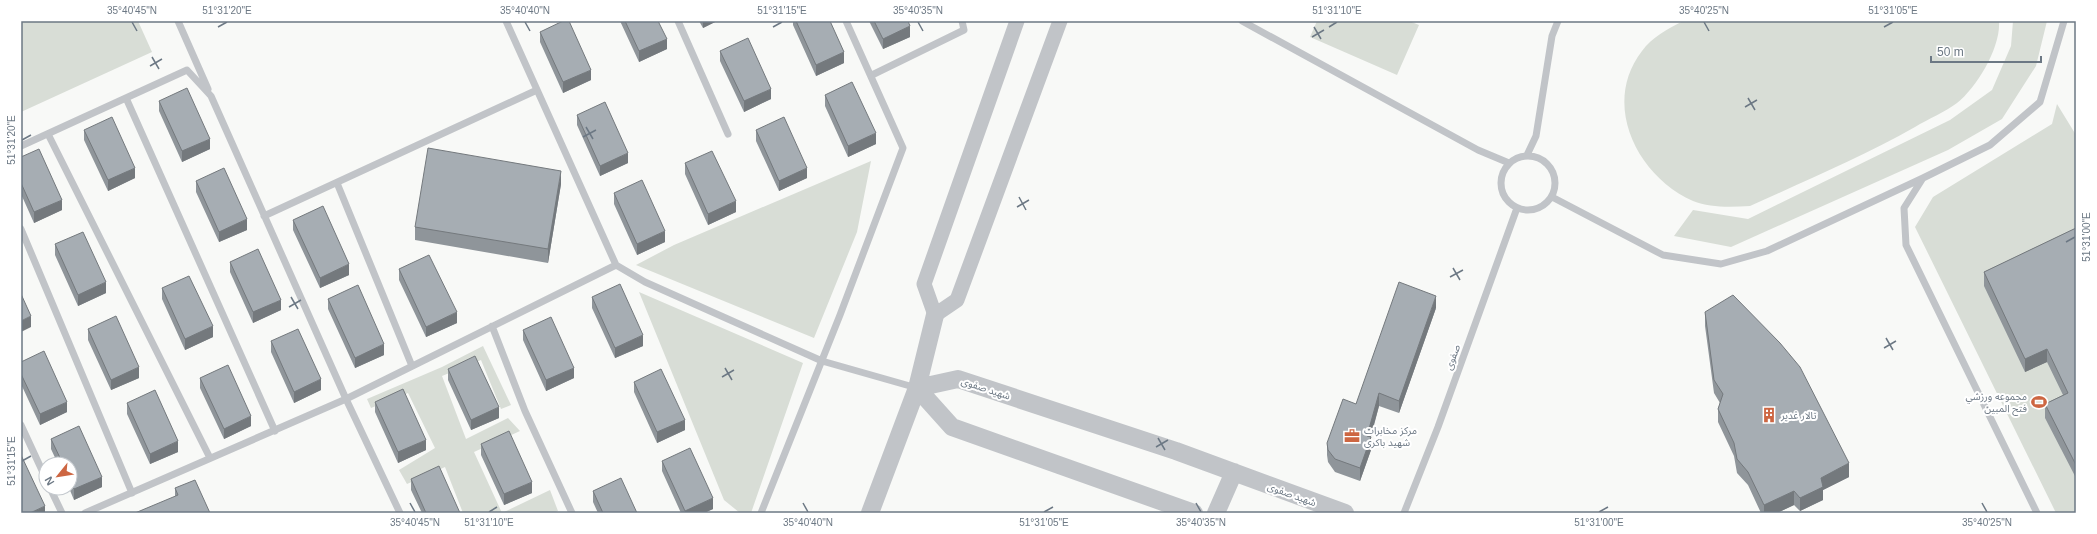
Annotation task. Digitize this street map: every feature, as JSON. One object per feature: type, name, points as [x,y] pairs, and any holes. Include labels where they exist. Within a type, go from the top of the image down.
[{"type":"street","points":[[870,513],[917,388],[935,315],[924,284],[1017,21]]},
{"type":"street","points":[[935,315],[957,300],[1060,21]]},
{"type":"street","name":"شهید صفوی","points":[[917,388],[958,379],[1176,451],[1345,513]]},
{"type":"street","points":[[917,388],[952,427],[1194,513]]},
{"type":"street","points":[[1216,513],[1234,472]]},
{"type":"lane","points":[[178,21],[346,399],[400,513]]},
{"type":"lane","points":[[506,21],[616,264],[645,282],[822,361],[917,388]]},
{"type":"lane","points":[[678,21],[728,134]]},
{"type":"lane","points":[[761,513],[822,361],[903,148],[872,74],[846,21]]},
{"type":"lane","points":[[872,74],[964,30],[962,21]]},
{"type":"lane","points":[[1242,21],[1478,150],[1509,163]]},
{"type":"lane","points":[[1527,155],[1536,136],[1552,36],[1558,21]]},
{"type":"lane","points":[[1552,197],[1663,255],[1721,264],[1767,251],[1990,145],[2040,102],[2064,21]]},
{"type":"lane","points":[[21,146],[187,70],[211,97]]},
{"type":"lane","points":[[264,216],[537,90]]},
{"type":"lane","points":[[126,98],[274,430]]},
{"type":"lane","points":[[48,134],[210,458]]},
{"type":"lane","points":[[1527,155],[1543,160],[1554,172],[1556,185],[1552,197],[1547,203],[1536,209],[1524,210],[1517,208],[1504,196],[1501,188],[1501,179],[1509,163],[1520,156],[1527,155]]},
{"type":"lane","points":[[1923,178],[1904,208],[1906,245],[2037,513]]},
{"type":"lane","points":[[337,182],[412,366]]},
{"type":"lane","name":"صفوی","points":[[1404,513],[1438,427],[1517,208]]},
{"type":"lane","points":[[21,229],[132,493]]},
{"type":"lane","points":[[85,513],[346,399],[616,264]]},
{"type":"lane","points":[[492,326],[524,411],[572,513]]},
{"type":"lane","points":[[21,425],[38,462]]},
{"type":"lane","points":[[54,496],[62,513]]},
{"type":"shaded area","points":[[21,21],[138,21],[152,52],[21,112]]},
{"type":"shaded area","points":[[1317,21],[1409,21],[1419,25],[1397,75],[1310,37]]},
{"type":"shaded area","points":[[1683,21],[1999,21],[1999,31],[1992,54],[1980,77],[1965,96],[1957,103],[1875,148],[1750,206],[1728,207],[1706,205],[1693,201],[1673,190],[1641,157],[1631,136],[1625,115],[1625,93],[1630,72],[1642,51],[1655,37]]},
{"type":"shaded area","points":[[2013,21],[2047,21],[2036,66],[2002,119],[1948,150],[1731,247],[1674,236],[1693,210],[1748,219],[1950,120],[1992,90],[2011,46]]},
{"type":"shaded area","name":"مجموعه ورزشي فتح المبين","points":[[2057,104],[2076,135],[2076,513],[2056,513],[1915,227],[1933,197],[2052,124]]},
{"type":"shaded area","points":[[871,161],[857,232],[814,338],[636,265],[674,245]]},
{"type":"shaded area","points":[[639,292],[803,363],[751,513],[740,513],[724,500]]},
{"type":"shaded area","points":[[483,346],[511,405],[501,409],[481,360],[442,376],[466,439],[508,418],[520,431],[474,452],[502,513],[463,513],[445,467],[407,484],[399,470],[435,448],[408,393],[371,408],[367,399],[442,367]]},
{"type":"shaded area","points":[[550,490],[558,511],[553,513],[502,513]]},
{"type":"building","points":[[563,21],[569,21],[591,70],[563,82],[540,32]]},
{"type":"building","points":[[625,21],[658,21],[667,39],[639,51]]},
{"type":"building","points":[[796,21],[830,21],[844,52],[816,65]]},
{"type":"building","points":[[874,21],[908,21],[910,26],[883,39]]},
{"type":"building","points":[[748,38],[771,89],[744,101],[720,51]]},
{"type":"building","points":[[852,82],[876,133],[848,146],[825,95]]},
{"type":"building","points":[[187,88],[210,139],[182,151],[159,101]]},
{"type":"building","points":[[605,102],[628,153],[600,166],[577,115]]},
{"type":"building","points":[[112,117],[135,168],[108,180],[84,130]]},
{"type":"building","points":[[784,117],[807,168],[779,181],[756,130]]},
{"type":"building","points":[[428,148],[561,171],[548,249],[415,227]]},
{"type":"building","points":[[39,149],[62,200],[34,212],[21,183],[21,157]]},
{"type":"building","points":[[712,151],[736,201],[708,214],[685,163]]},
{"type":"building","points":[[224,168],[247,219],[219,232],[196,181]]},
{"type":"building","points":[[642,180],[665,231],[637,244],[614,193]]},
{"type":"building","points":[[323,206],[349,264],[320,278],[293,220]]},
{"type":"building","points":[[2076,228],[2076,465],[2045,404],[2068,393],[2047,349],[2025,359],[1984,272]]},
{"type":"building","points":[[83,232],[106,282],[78,295],[55,244]]},
{"type":"building","points":[[258,249],[281,300],[253,312],[230,262]]},
{"type":"building","points":[[429,255],[457,312],[426,327],[399,269]]},
{"type":"building","points":[[189,276],[213,326],[185,339],[162,288]]},
{"type":"building","points":[[1399,282],[1436,296],[1399,401],[1379,393],[1367,436],[1371,437],[1360,468],[1335,459],[1328,450],[1327,443],[1343,399],[1356,404]]},
{"type":"building","points":[[620,284],[643,335],[615,348],[592,297]]},
{"type":"building","points":[[358,285],[384,344],[355,358],[328,299]]},
{"type":"building","points":[[21,294],[31,316],[21,321]]},
{"type":"building","name":"تالار غدیر","points":[[1733,295],[1780,343],[1800,367],[1849,463],[1821,478],[1823,487],[1800,498],[1794,491],[1764,505],[1748,472],[1737,459],[1734,443],[1718,409],[1723,394],[1714,380],[1705,312]]},
{"type":"building","points":[[116,316],[139,367],[111,380],[88,329]]},
{"type":"building","points":[[551,317],[574,368],[546,380],[523,330]]},
{"type":"building","points":[[298,329],[321,379],[294,392],[271,341]]},
{"type":"building","points":[[44,351],[67,402],[40,414],[21,374],[21,362]]},
{"type":"building","points":[[475,356],[499,407],[471,420],[448,369]]},
{"type":"building","points":[[228,365],[251,416],[224,429],[200,378]]},
{"type":"building","points":[[661,369],[685,420],[657,432],[634,382]]},
{"type":"building","points":[[403,389],[426,440],[398,452],[375,402]]},
{"type":"building","points":[[155,390],[178,441],[150,454],[127,403]]},
{"type":"building","points":[[79,426],[102,477],[78,487],[78,456],[59,456],[51,439]]},
{"type":"building","points":[[509,431],[532,482],[504,494],[481,444]]},
{"type":"building","points":[[690,448],[713,498],[685,511],[662,461]]},
{"type":"building","points":[[21,455],[38,491],[38,496],[40,496],[45,506],[30,513],[21,513]]},
{"type":"building","points":[[439,466],[460,513],[426,513],[411,479]]},
{"type":"building","points":[[621,478],[637,513],[603,513],[593,491]]},
{"type":"building","points":[[195,480],[210,513],[135,513],[178,495],[175,488]]},
{"type":"place","name":"مجموعه ورزشي فتح المبين","points":[[2039,402]]},
{"type":"place","name":"تالار غدیر","points":[[1769,415]]},
{"type":"place","name":"مرکز مخابرات شهید باکری","points":[[1352,436]]}]
